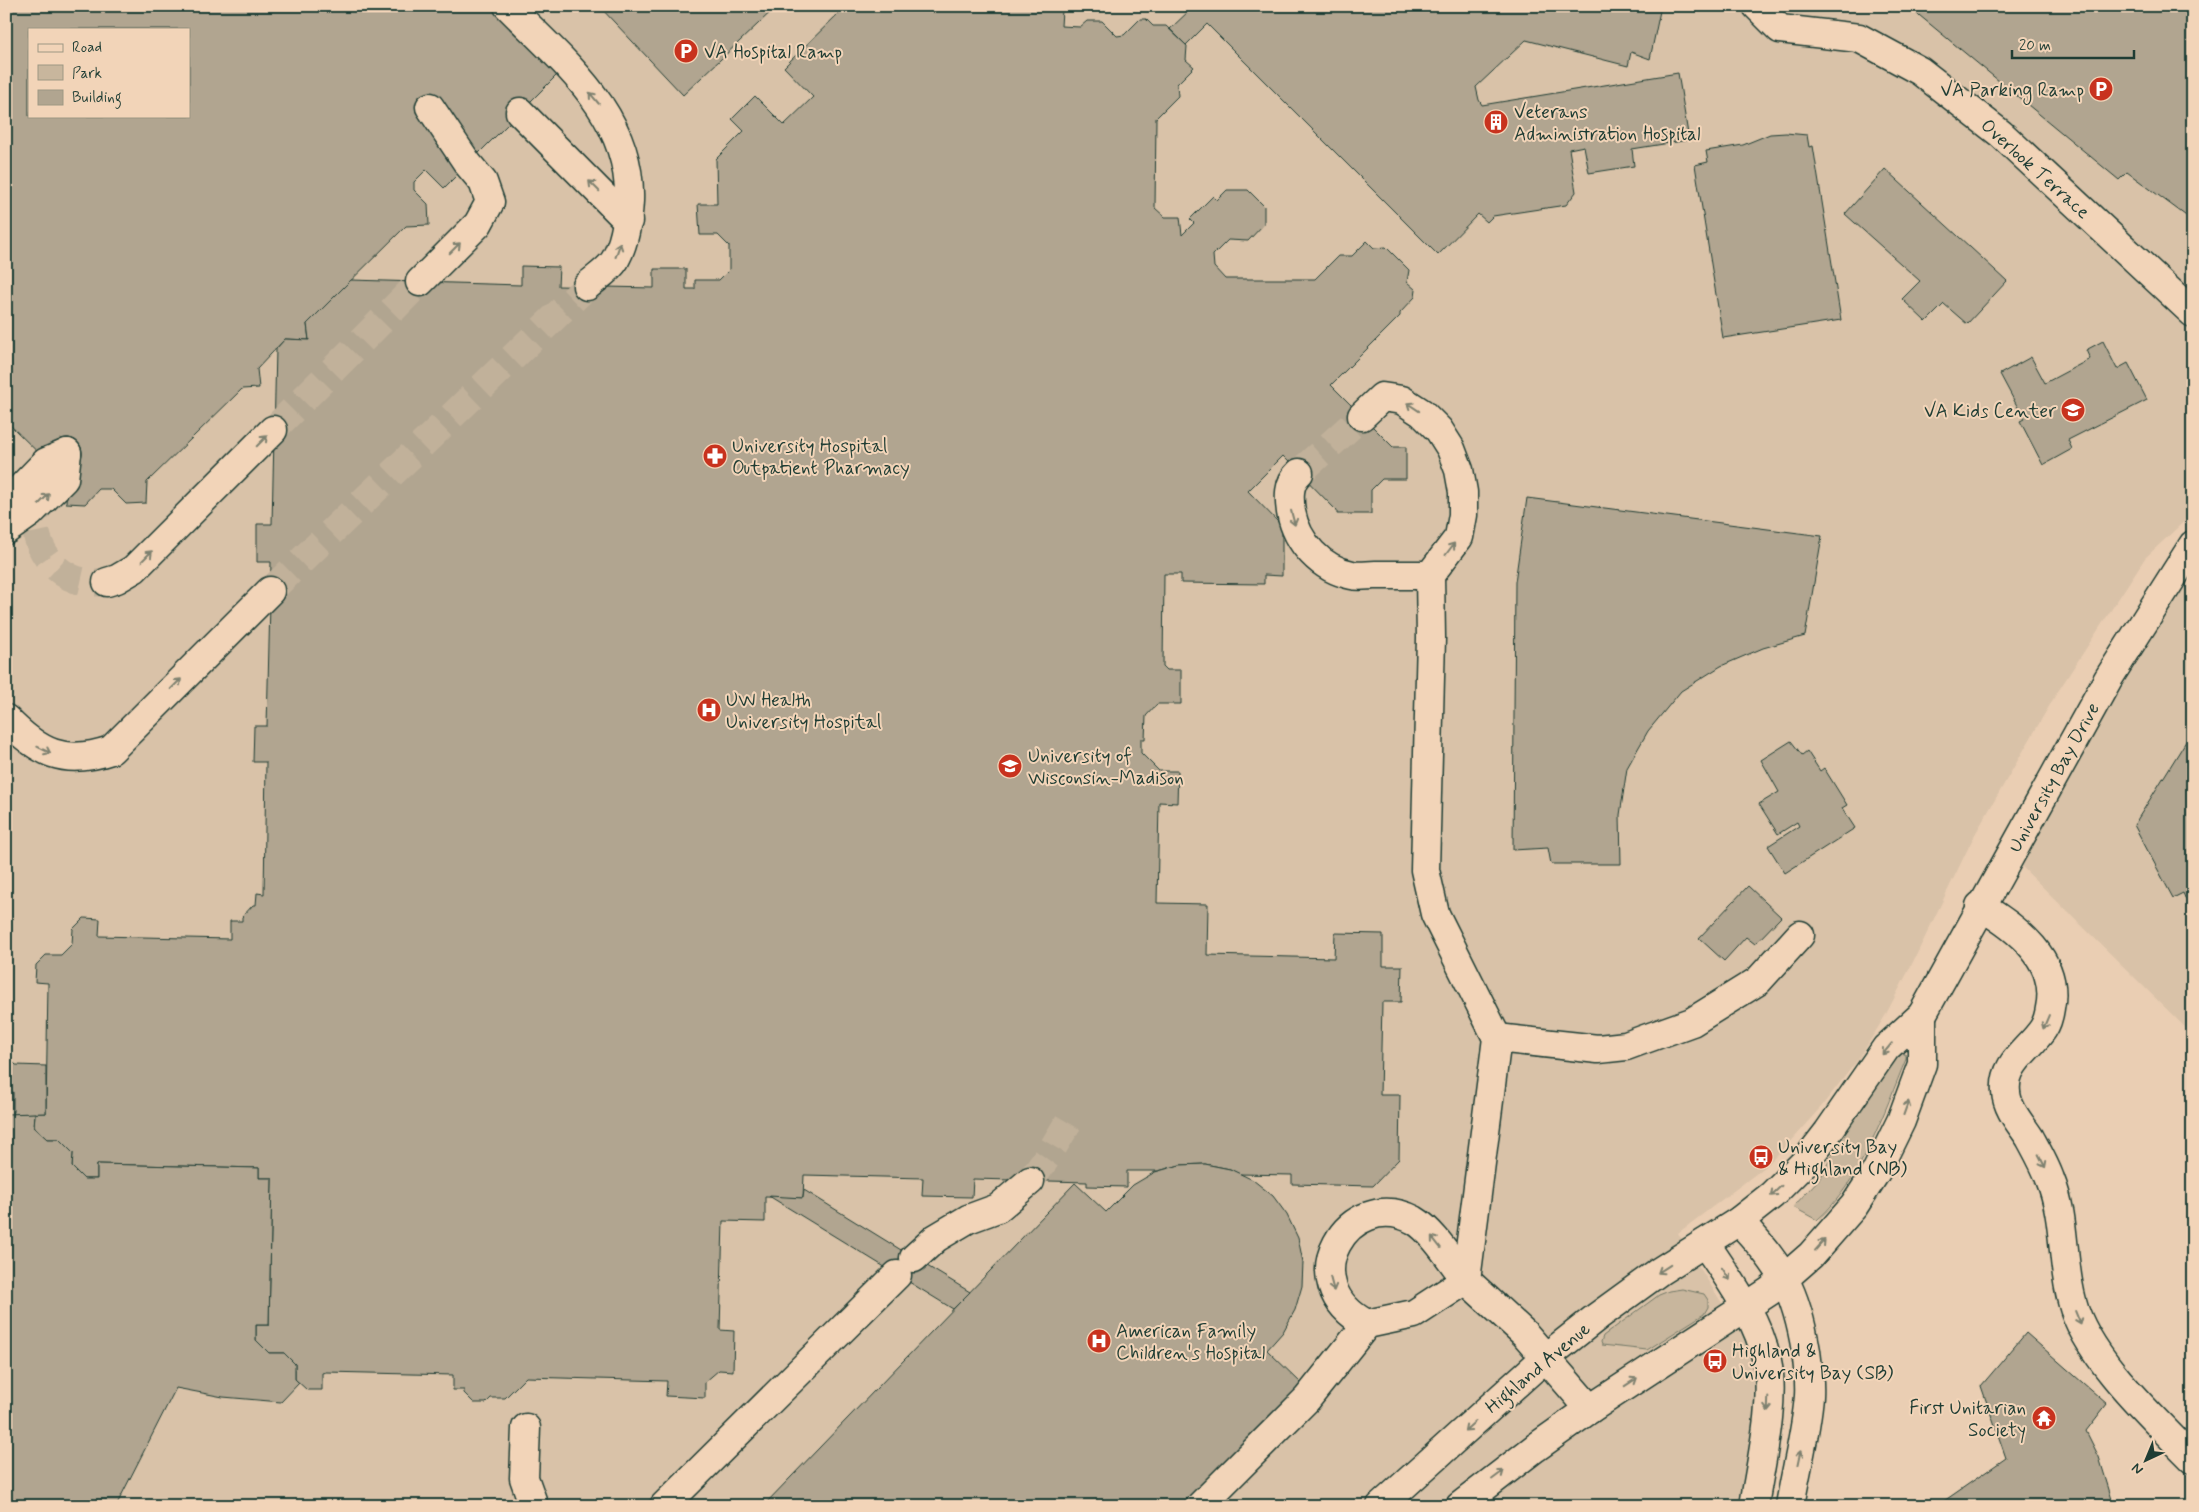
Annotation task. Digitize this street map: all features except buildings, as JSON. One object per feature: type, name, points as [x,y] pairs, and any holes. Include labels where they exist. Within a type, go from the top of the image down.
[{"type":"street","points":[[508,6],[576,76],[604,110],[623,149],[630,184],[628,221],[614,260],[587,286]]},
{"type":"street","name":"Overlook Terrace","points":[[1758,6],[1780,29],[1859,38],[1920,71],[2001,134],[2193,313]]},
{"type":"street","points":[[420,282],[478,224],[490,202],[483,182],[468,164],[430,107]]},
{"type":"street","points":[[520,112],[628,221]]},
{"type":"street","points":[[1200,1506],[1307,1399],[1367,1324],[1414,1314],[1466,1280],[1497,1038],[1435,914],[1425,870],[1431,638],[1430,575],[1458,537],[1463,515],[1463,492],[1459,470],[1451,449],[1439,430],[1422,412],[1402,400],[1382,397],[1362,416]]},
{"type":"street","points":[[107,582],[117,579],[134,568],[274,430]]},
{"type":"street","points":[[6,507],[13,496],[46,462],[67,453],[64,479],[30,512],[6,530]]},
{"type":"street","points":[[1299,473],[1292,479],[1289,500],[1293,521],[1302,541],[1316,557],[1333,569],[1353,576],[1430,575]]},
{"type":"street","name":"University Bay Drive","points":[[1705,1243],[1739,1221],[1772,1195],[1804,1163],[1828,1132],[1886,1048],[1922,1016],[1980,906],[2108,679],[2193,545]]},
{"type":"street","points":[[6,719],[25,738],[41,749],[59,756],[77,758],[94,756],[111,750],[270,591]]},
{"type":"street","points":[[1980,906],[1996,916],[2031,945],[2050,974],[2053,996],[2046,1022],[2043,1029],[2009,1069],[2006,1076],[2006,1092],[2010,1106],[2031,1140],[2050,1178],[2062,1220],[2072,1303],[2080,1325],[2118,1380],[2193,1459]]},
{"type":"street","points":[[1497,1038],[1598,1049],[1632,1044],[1692,1022],[1758,982],[1800,935]]},
{"type":"street","name":"University Bay Drive","points":[[1785,1279],[1834,1230],[1854,1206],[1876,1172],[1901,1121],[1922,1064],[1922,1016]]},
{"type":"street","points":[[664,1506],[936,1238],[968,1219],[998,1208],[1030,1181]]},
{"type":"street","points":[[1367,1324],[1352,1316],[1341,1304],[1333,1290],[1330,1273],[1331,1257],[1338,1240],[1350,1227],[1364,1218],[1381,1214],[1398,1214],[1415,1221],[1428,1232],[1466,1280],[1526,1334],[1590,1409]]},
{"type":"street","points":[[1739,1221],[1762,1245],[1785,1279],[1792,1293],[1803,1334],[1809,1380],[1806,1420],[1790,1506]]},
{"type":"street","points":[[1705,1243],[1745,1307],[1758,1332],[1768,1363],[1768,1410],[1754,1506]]},
{"type":"street","name":"Highland Avenue","points":[[1380,1506],[1546,1358],[1645,1282],[1705,1243]]},
{"type":"street","points":[[1460,1506],[1535,1448],[1590,1409],[1785,1279]]},
{"type":"street","points":[[526,1428],[524,1478],[534,1506]]},
{"type":"shaded area","name":"University of Wisconsin-Madison","points":[[6,6],[2193,6],[2193,513],[2145,558],[2055,696],[1974,836],[1913,962],[1885,1016],[1860,1057],[1821,1107],[1765,1167],[1678,1233],[1750,1348],[1756,1375],[1757,1420],[1740,1506],[6,1506]]},
{"type":"shaded area","points":[[2193,545],[2193,1035],[2009,854]]},
{"type":"green space","points":[[1900,1052],[1906,1055],[1906,1059],[1870,1145],[1846,1187],[1817,1220],[1793,1207],[1821,1177],[1846,1127]]},
{"type":"green space","points":[[1682,1289],[1704,1294],[1708,1300],[1708,1307],[1704,1314],[1647,1350],[1602,1345],[1603,1336],[1659,1295]]},
{"type":"tunnel","points":[[273,430],[420,282]]},
{"type":"tunnel","points":[[270,591],[587,286]]},
{"type":"tunnel","points":[[1299,473],[1362,416]]},
{"type":"tunnel","points":[[44,492],[38,503],[35,515],[36,528],[38,540],[50,562],[59,570],[75,579],[88,582],[107,582]]},
{"type":"tunnel","points":[[1030,1181],[1048,1156],[1075,1111]]},
{"type":"place","name":"VA Hospital Ramp","points":[[686,51]]},
{"type":"place","name":"VA Parking Ramp","points":[[2101,89]]},
{"type":"place","name":"Veterans Administration Hospital","points":[[1496,122]]},
{"type":"place","name":"VA Kids Center","points":[[2073,410]]},
{"type":"place","name":"University Hospital Outpatient Pharmacy","points":[[715,456]]},
{"type":"place","name":"UW Health University Hospital","points":[[709,710]]},
{"type":"place","name":"University of Wisconsin-Madison","points":[[1010,766]]},
{"type":"place","name":"University Bay & Highland (NB)","points":[[1761,1157]]},
{"type":"place","name":"American Family Children's Hospital","points":[[1099,1341]]},
{"type":"place","name":"Highland & University Bay (SB)","points":[[1715,1361]]},
{"type":"place","name":"First Unitarian Society","points":[[2044,1418]]}]
